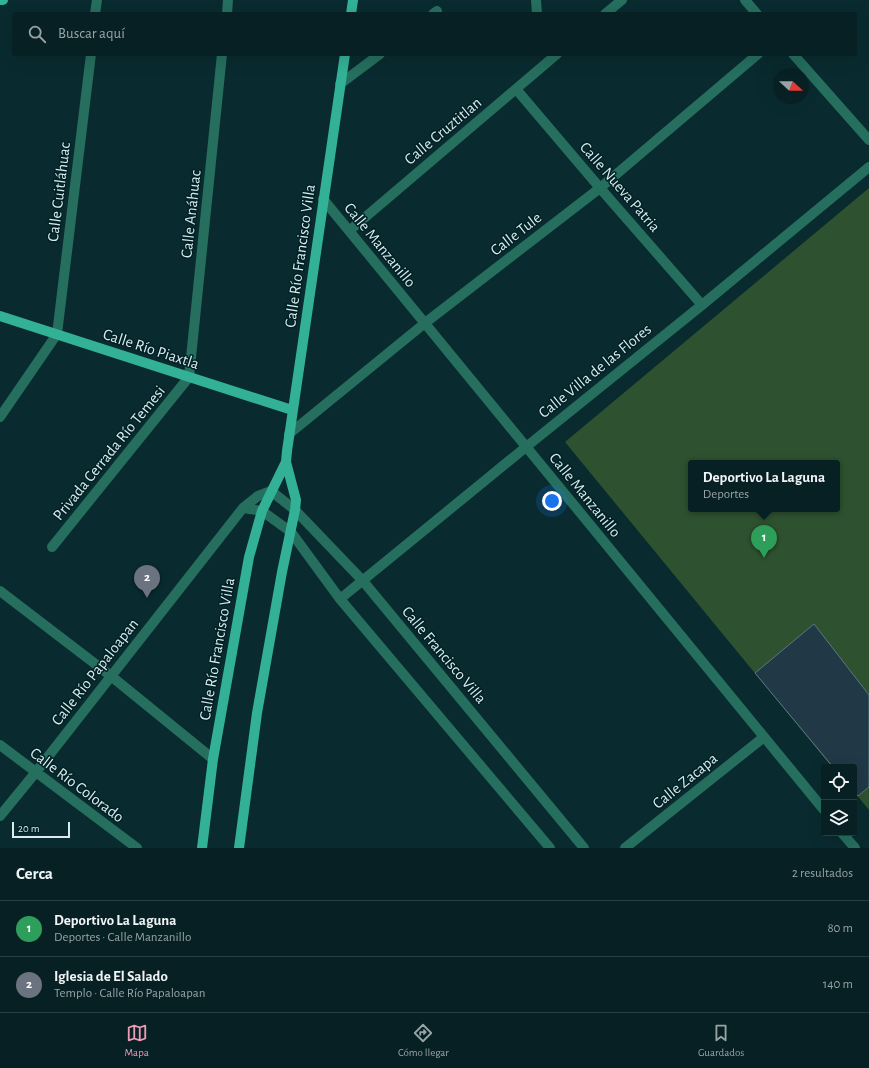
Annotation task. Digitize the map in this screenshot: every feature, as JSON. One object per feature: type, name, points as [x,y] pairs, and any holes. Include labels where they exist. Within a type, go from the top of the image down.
[{"type":"main road","points":[[351,12],[353,0]]},
{"type":"main road","name":"Calle Río Francisco Villa","points":[[239,848],[257,713],[282,572],[295,510],[296,500],[286,462],[289,434],[345,56]]},
{"type":"main road","name":"Calle Río Piaxtla","points":[[0,316],[292,410]]},
{"type":"main road","name":"Calle Río Francisco Villa","points":[[202,848],[213,759],[248,557],[262,511],[286,462]]},
{"type":"street","points":[[95,12],[97,0]]},
{"type":"street","points":[[227,12],[228,0]]},
{"type":"street","points":[[536,0],[537,12]]},
{"type":"street","points":[[607,12],[622,0]]},
{"type":"street","points":[[744,0],[755,12]]},
{"type":"street","name":"Calle Cuitláhuac","points":[[57,334],[91,56]]},
{"type":"street","name":"Calle Anáhuac","points":[[189,377],[222,56]]},
{"type":"street","points":[[340,84],[377,56]]},
{"type":"street","points":[[542,56],[543,66]]},
{"type":"street","name":"Calle Cruztitlan","points":[[349,231],[555,56]]},
{"type":"street","name":"Calle Tule","points":[[289,434],[425,323],[600,188],[756,56]]},
{"type":"street","points":[[795,56],[869,140]]},
{"type":"street","name":"Calle Nueva Patria","points":[[516,89],[702,305]]},
{"type":"street","name":"Calle Villa de las Flores","points":[[340,599],[702,305],[869,167]]},
{"type":"street","name":"Calle Manzanillo","points":[[323,199],[821,806]]},
{"type":"street","points":[[0,416],[57,334]]},
{"type":"street","name":"Privada Cerrada Río Temesi","points":[[52,547],[189,377]]},
{"type":"street","name":"Calle Francisco Villa","points":[[271,491],[295,510],[363,580],[584,848]]},
{"type":"street","name":"Calle Río Papaloapan","points":[[0,816],[243,508],[258,496],[271,491]]},
{"type":"street","points":[[243,508],[262,511],[291,532],[340,599],[550,848]]},
{"type":"street","points":[[0,591],[111,676],[213,759]]},
{"type":"street","name":"Calle Zacapa","points":[[625,848],[764,737]]},
{"type":"street","name":"Calle Río Colorado","points":[[0,745],[137,848]]},
{"type":"street","points":[[845,836],[855,848]]},
{"type":"green space","points":[[869,188],[869,810],[857,796],[857,764],[830,764],[565,442]]},
{"type":"building","points":[[814,624],[869,695],[869,787],[858,796],[857,795],[857,764],[831,764],[755,673]]},
{"type":"place","name":"Deportivo La Laguna","points":[[764,558]]},
{"type":"place","name":"Iglesia de El Salado","points":[[147,598]]}]
